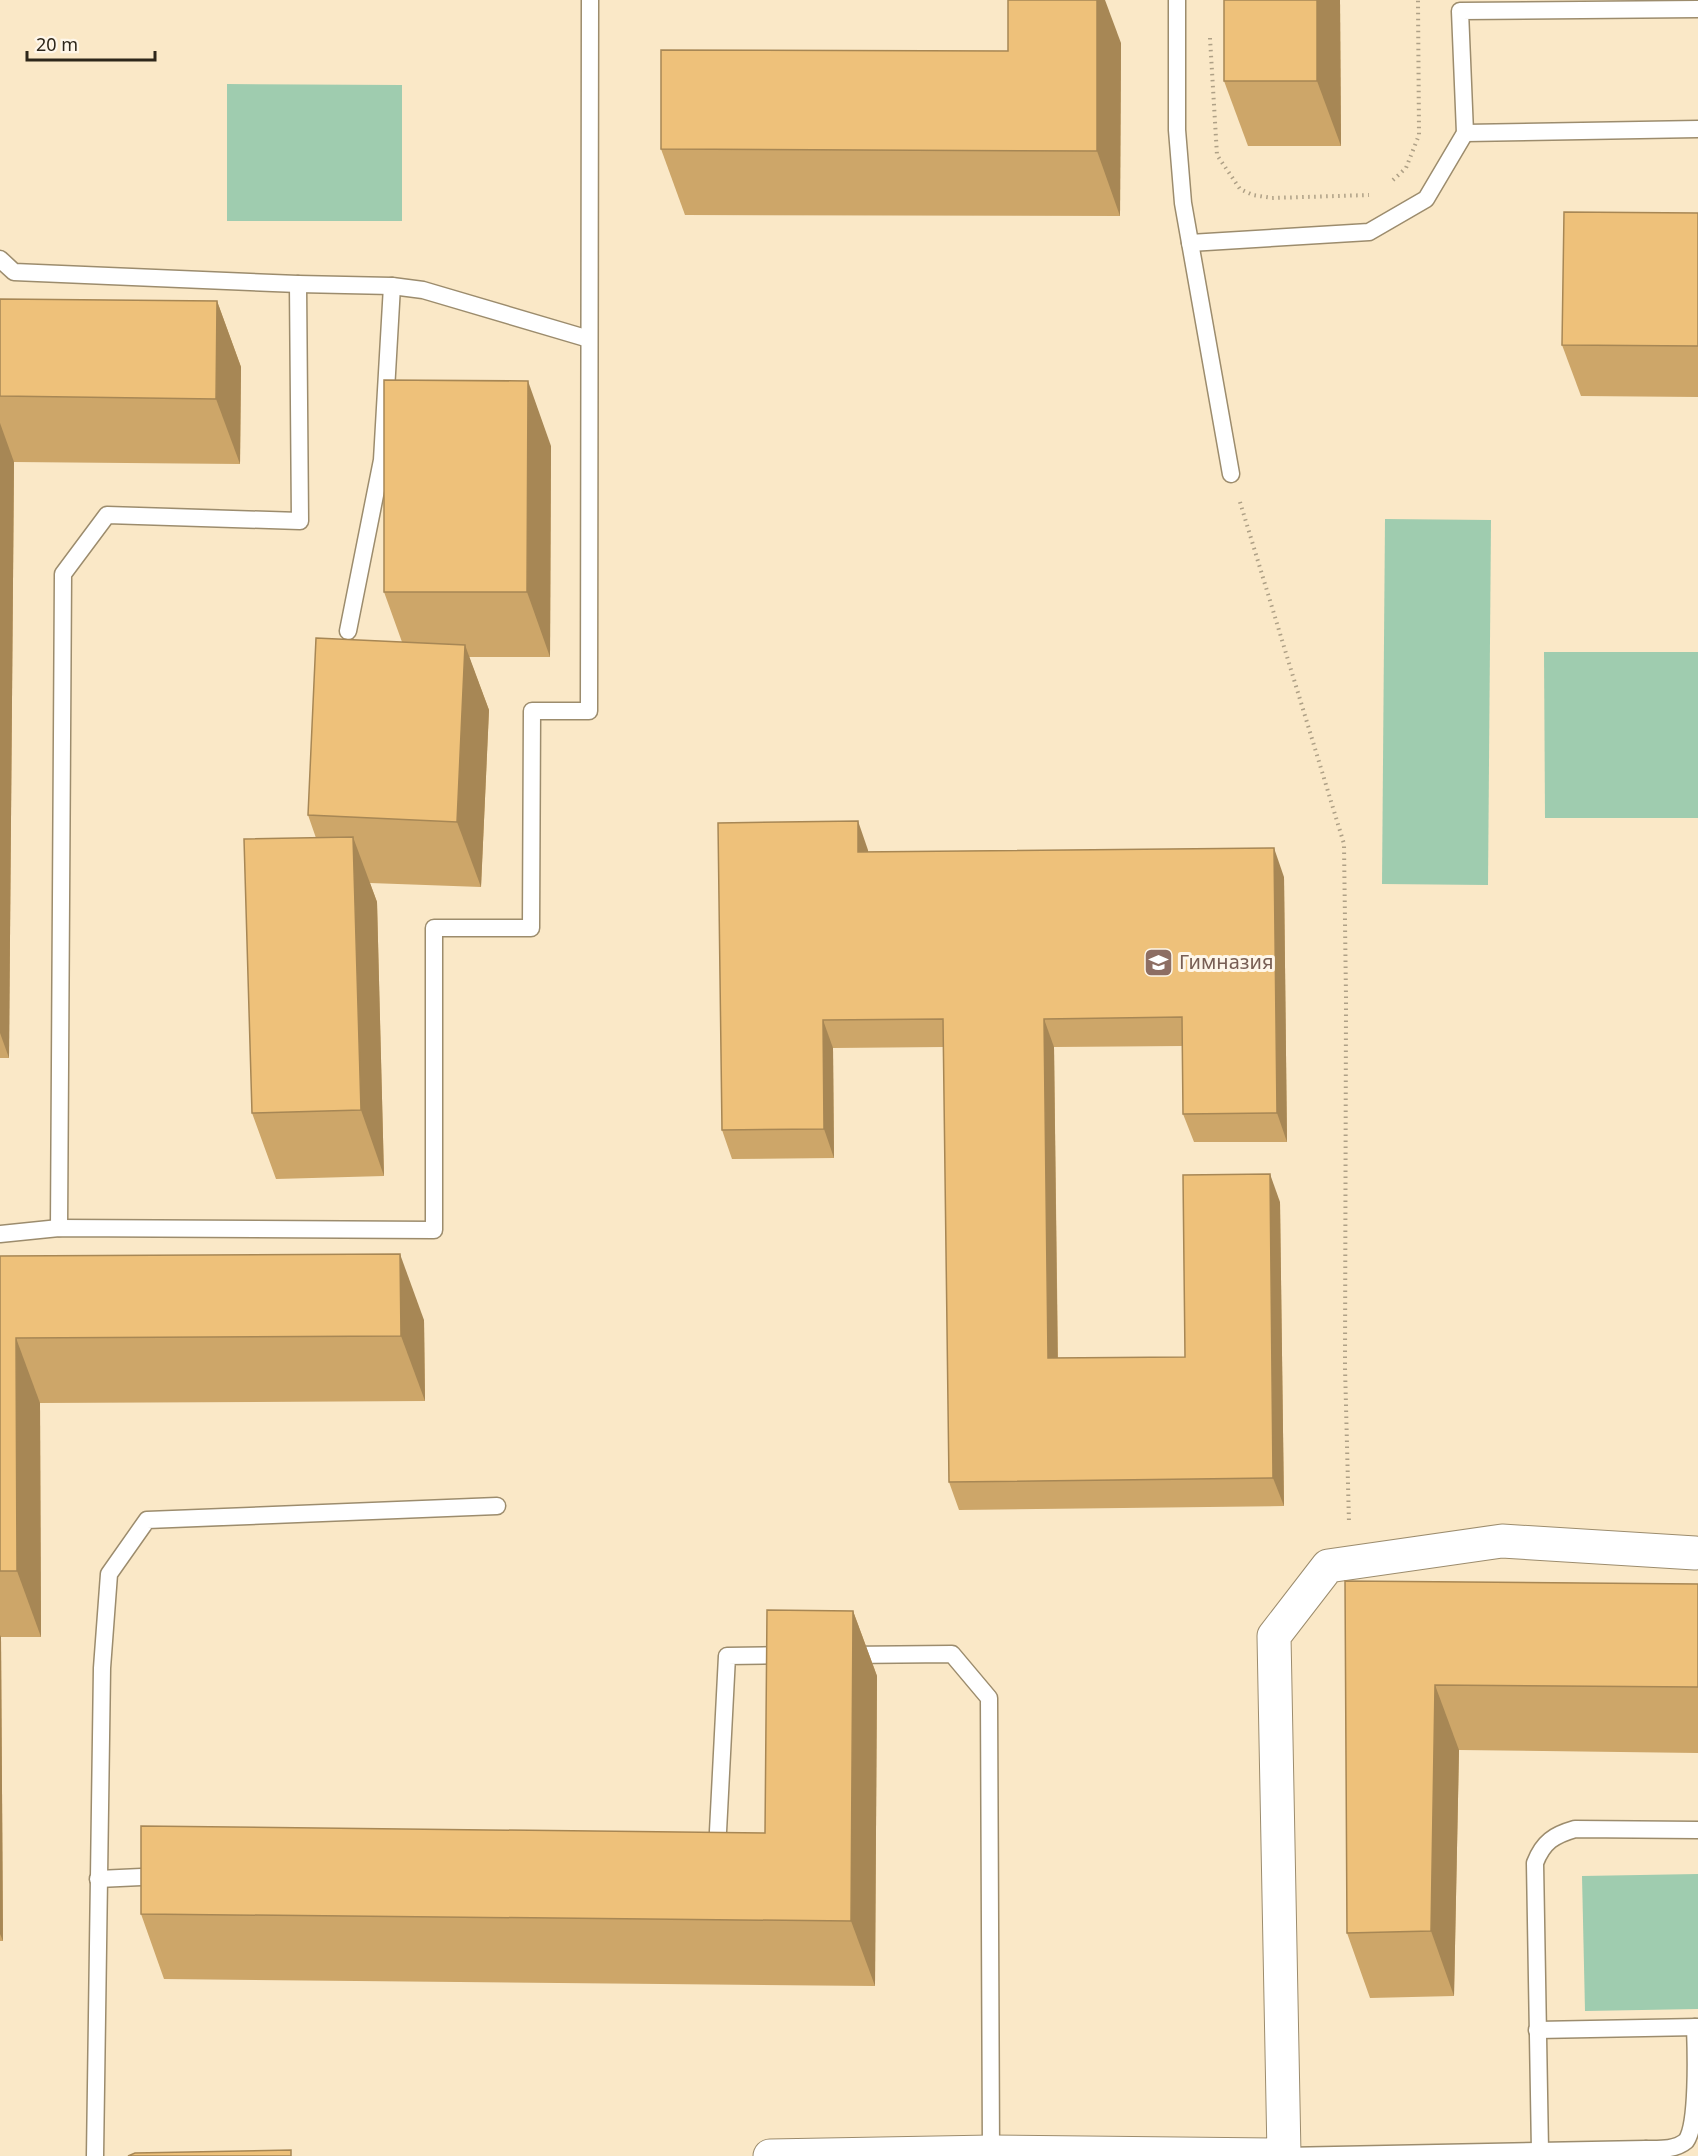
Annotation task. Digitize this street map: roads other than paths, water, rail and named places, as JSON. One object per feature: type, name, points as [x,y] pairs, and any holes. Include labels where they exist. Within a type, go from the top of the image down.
[{"type":"street","points":[[770,2156],[991,2152],[1284,2156],[1274,1635],[1328,1566],[1502,1541],[1695,1553]]},
{"type":"lane","points":[[0,1234],[59,1228],[434,1230],[434,928],[531,928],[532,711],[589,711],[590,0]]},
{"type":"lane","points":[[1177,0],[1177,130],[1183,203],[1231,474]]},
{"type":"lane","points":[[1190,243],[1369,232],[1426,199],[1465,134],[1460,11],[1698,9]]},
{"type":"lane","points":[[1465,134],[1698,129]]},
{"type":"lane","points":[[0,259],[14,272],[392,286],[423,290],[589,339]]},
{"type":"lane","points":[[59,1228],[63,574],[107,515],[300,520],[298,284]]},
{"type":"lane","points":[[348,631],[382,460],[392,286]]},
{"type":"lane","points":[[95,2156],[102,1668],[109,1574],[147,1520],[498,1506]]},
{"type":"lane","points":[[834,1655],[952,1654],[988,1698],[991,2152]]},
{"type":"lane","points":[[693,1852],[717,1851],[727,1656],[810,1655]]},
{"type":"lane","points":[[1540,2151],[1534,1863],[1548,1840],[1575,1829],[1698,1830]]},
{"type":"lane","points":[[98,1879],[182,1875]]},
{"type":"lane","points":[[1284,2156],[1540,2151],[1646,2153],[1680,2145],[1694,2132],[1697,2116],[1697,2027],[1538,2030]]},
{"type":"place","name":"Гимназия","points":[[1158,962]]}]
